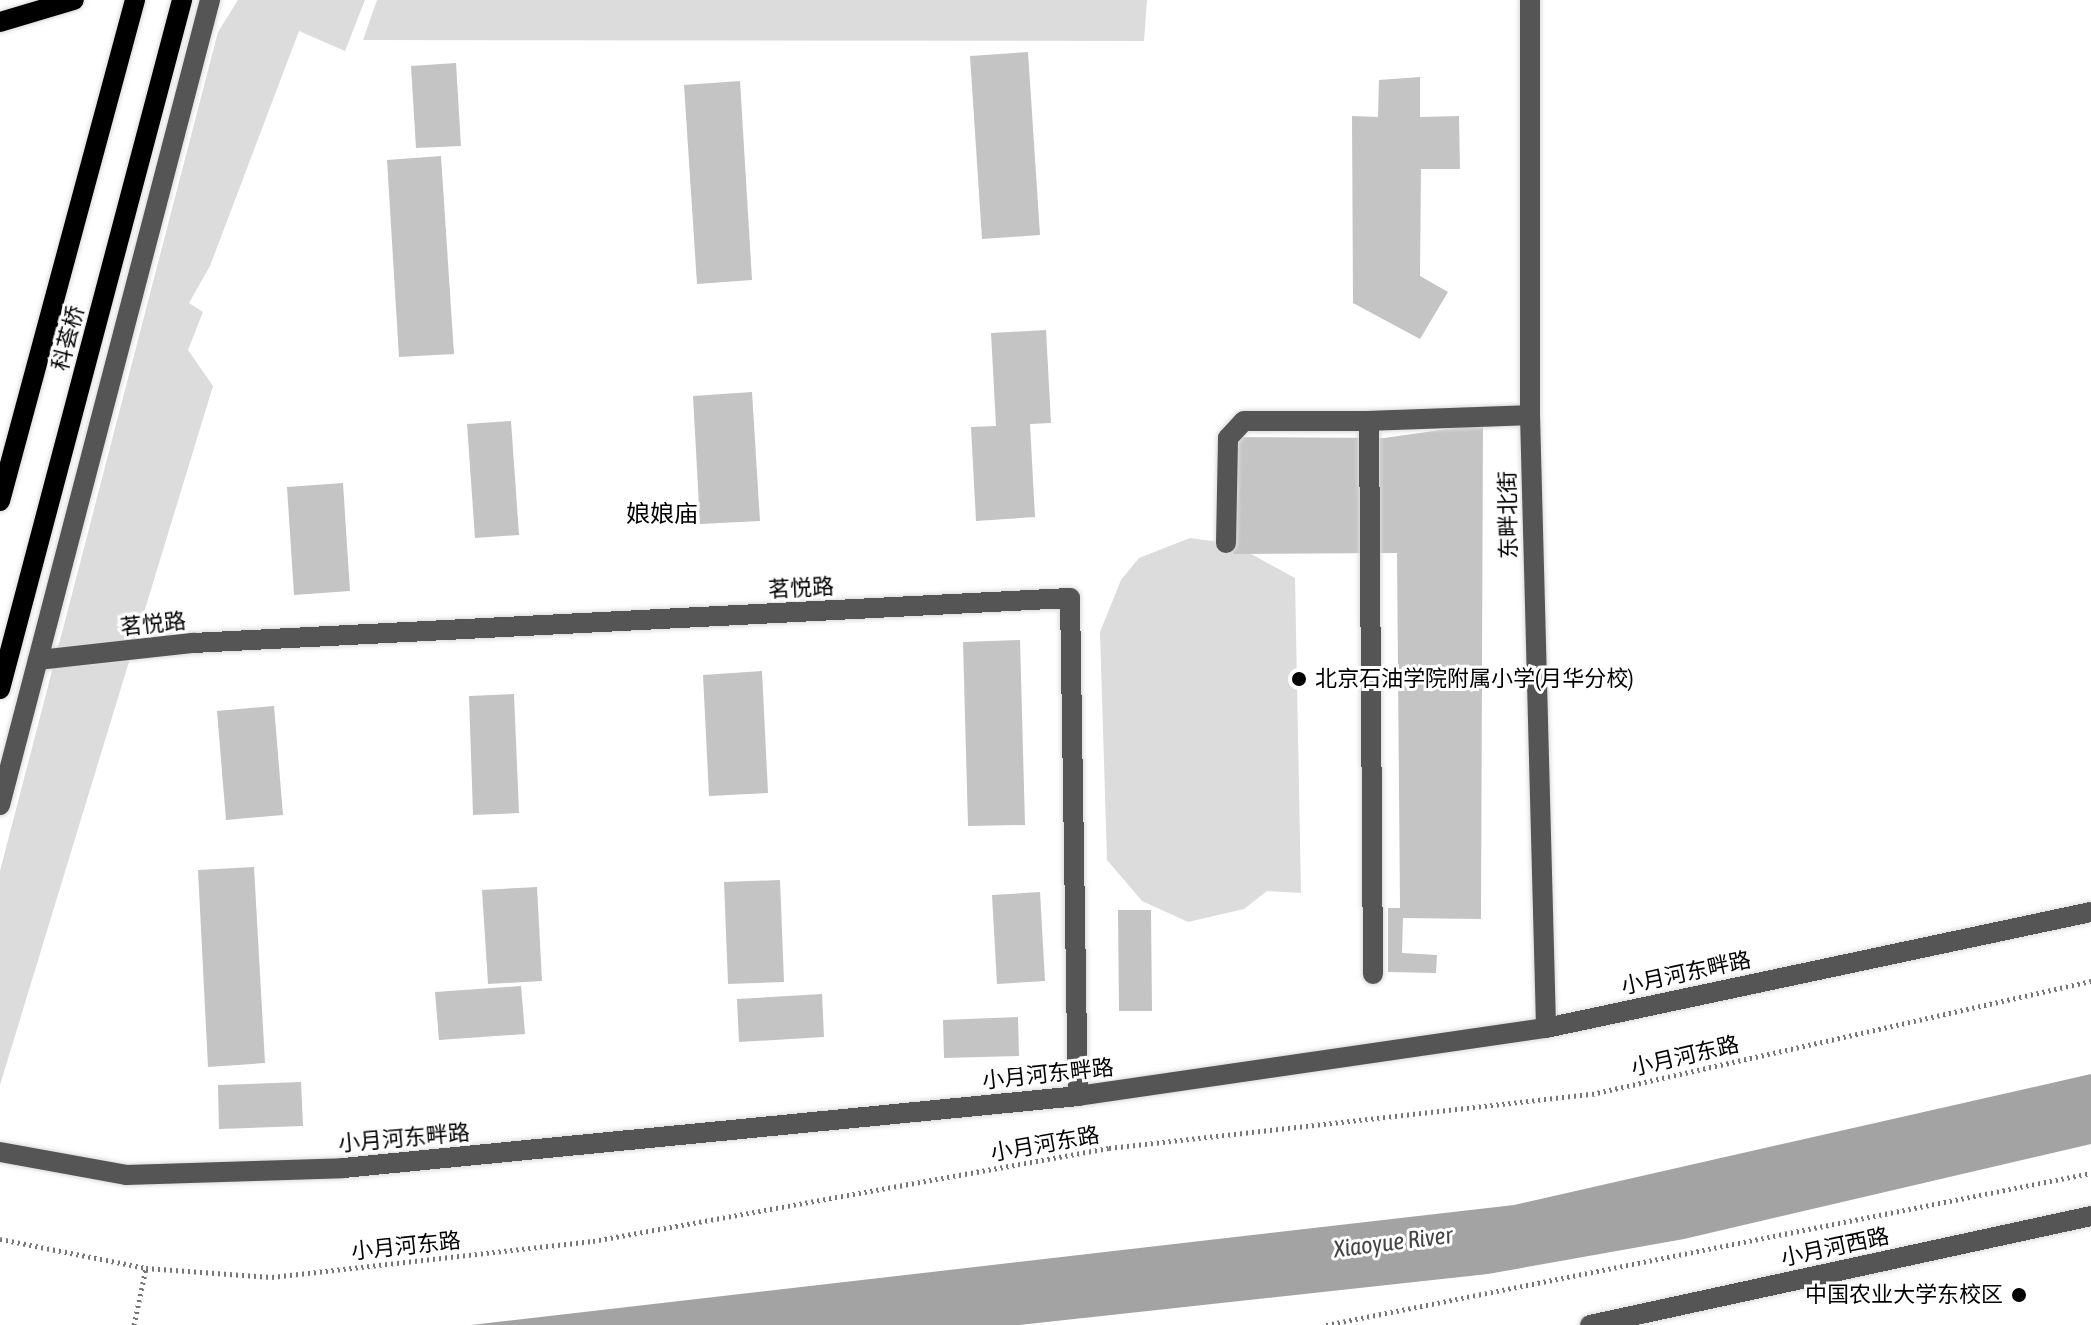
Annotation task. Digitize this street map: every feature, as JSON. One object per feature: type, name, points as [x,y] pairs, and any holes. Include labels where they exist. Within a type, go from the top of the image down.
[{"type":"main road","points":[[0,22],[74,0]]},
{"type":"main road","name":"科荟桥","points":[[0,501],[135,0]]},
{"type":"main road","name":"科荟桥","points":[[0,689],[182,0]]},
{"type":"street","points":[[0,805],[210,0]]},
{"type":"street","name":"东畔北街","points":[[1530,0],[1530,415],[1546,1028]]},
{"type":"street","points":[[1226,543],[1228,438],[1244,421],[1369,421],[1530,415]]},
{"type":"street","points":[[1369,421],[1373,974]]},
{"type":"street","name":"茗悦路","points":[[38,660],[193,643],[1070,598],[1078,1096]]},
{"type":"street","name":"小月河东畔路","points":[[0,1152],[126,1175],[343,1168],[1078,1096],[1546,1028],[2091,912]]},
{"type":"street","name":"小月河西路","points":[[1590,1325],[2091,1216]]},
{"type":"path","name":"小月河东路","points":[[0,1239],[146,1268],[272,1277],[593,1241],[1109,1148],[1592,1094],[2091,981]]},
{"type":"path","points":[[1326,1325],[2091,1173]]},
{"type":"path","points":[[134,1325],[146,1268]]},
{"type":"shaded area","points":[[238,0],[365,0],[345,51],[299,31],[210,266],[189,303],[203,312],[188,350],[213,386],[0,1085],[0,871],[218,32]]},
{"type":"shaded area","points":[[377,0],[1147,0],[1144,41],[363,40]]},
{"type":"shaded area","points":[[1190,538],[1233,544],[1295,578],[1301,893],[1267,891],[1244,909],[1188,922],[1142,901],[1107,860],[1100,632],[1121,580],[1139,558]]},
{"type":"water","name":"Xiaoyue River","points":[[2091,1074],[2091,1144],[1684,1239],[1488,1274],[1019,1325],[471,1325],[1514,1205]]},
{"type":"building","points":[[1028,52],[1040,235],[982,239],[970,56]]},
{"type":"building","points":[[456,63],[461,146],[416,148],[411,66]]},
{"type":"building","points":[[1420,77],[1420,117],[1459,116],[1460,169],[1421,169],[1420,276],[1448,292],[1420,339],[1353,303],[1352,116],[1378,117],[1379,80]]},
{"type":"building","points":[[740,81],[752,280],[697,284],[684,85]]},
{"type":"building","points":[[441,156],[454,354],[399,357],[387,160]]},
{"type":"building","points":[[1046,330],[1051,423],[1030,424],[1035,517],[976,521],[971,427],[996,426],[991,333]]},
{"type":"building","points":[[752,392],[760,521],[700,524],[693,396]]},
{"type":"building","points":[[511,421],[519,535],[475,538],[467,424]]},
{"type":"building","points":[[1483,424],[1481,919],[1403,918],[1402,953],[1437,955],[1436,973],[1388,972],[1388,908],[1400,908],[1397,553],[1233,554],[1233,437],[1384,438]]},
{"type":"building","points":[[343,483],[350,591],[294,595],[287,487]]},
{"type":"building","points":[[1020,640],[1025,825],[968,826],[963,642]]},
{"type":"building","points":[[762,671],[768,793],[709,796],[703,675]]},
{"type":"building","points":[[514,694],[519,813],[473,815],[469,696]]},
{"type":"building","points":[[274,706],[283,815],[226,820],[217,711]]},
{"type":"building","points":[[254,867],[265,1063],[208,1067],[198,870]]},
{"type":"building","points":[[780,880],[784,982],[728,984],[724,882]]},
{"type":"building","points":[[537,887],[542,981],[488,984],[482,890]]},
{"type":"building","points":[[1040,892],[1045,981],[997,984],[992,895]]},
{"type":"building","points":[[1118,910],[1151,910],[1152,1011],[1119,1011]]},
{"type":"building","points":[[521,986],[525,1034],[439,1040],[435,992]]},
{"type":"building","points":[[822,994],[824,1037],[739,1042],[737,999]]},
{"type":"building","points":[[1018,1017],[1019,1056],[944,1058],[943,1020]]},
{"type":"building","points":[[301,1082],[303,1126],[219,1129],[218,1085]]},
{"type":"place","name":"北京石油学院附属小学(月华分校)","points":[[1299,679]]},
{"type":"place","name":"中国农业大学东校区","points":[[2019,1295]]},
{"type":"district","name":"娘娘庙","points":[[662,514]]}]
